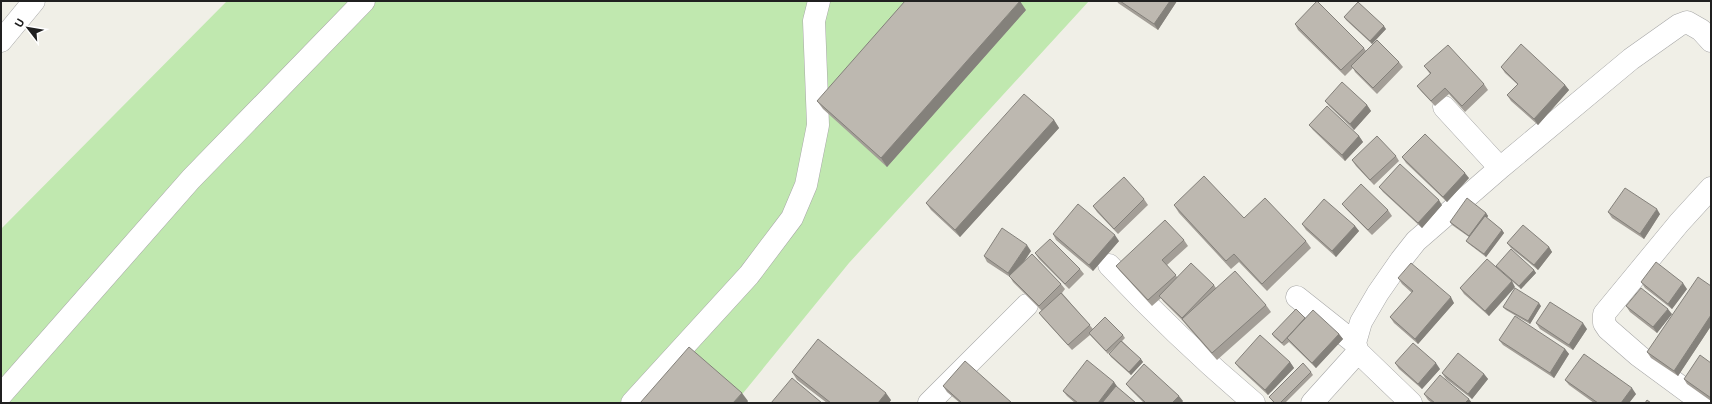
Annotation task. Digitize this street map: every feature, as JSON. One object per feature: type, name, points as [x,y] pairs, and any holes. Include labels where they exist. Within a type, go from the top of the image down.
[{"type":"street","points":[[1,41],[34,1]]},
{"type":"street","points":[[1,395],[191,179],[364,1]]},
{"type":"street","points":[[632,403],[749,275],[792,218],[806,185],[818,125],[814,21],[819,1]]},
{"type":"street","points":[[1312,403],[1356,347],[1361,322],[1378,293],[1416,240],[1631,59],[1679,25],[1688,22],[1701,30],[1711,41]]},
{"type":"street","points":[[1444,107],[1500,168]]},
{"type":"street","points":[[1703,403],[1639,356],[1608,329],[1604,323],[1604,314],[1679,223],[1711,188]]},
{"type":"street","points":[[1108,265],[1169,327],[1254,403]]},
{"type":"street","points":[[1297,297],[1356,347],[1411,403]]},
{"type":"street","points":[[938,400],[1027,305]]},
{"type":"green space","points":[[227,1],[1089,1],[849,263],[735,403],[1,403],[1,229]]},
{"type":"building","points":[[905,1],[1020,1],[881,158],[817,101]]},
{"type":"building","points":[[1120,1],[1170,1],[1154,24]]},
{"type":"building","points":[[1317,1],[1364,48],[1341,70],[1295,24]]},
{"type":"building","points":[[1358,2],[1384,26],[1370,41],[1344,17]]},
{"type":"building","points":[[1377,40],[1399,62],[1373,88],[1351,66]]},
{"type":"building","points":[[1521,44],[1565,85],[1534,119],[1507,95],[1518,84],[1501,67]]},
{"type":"building","points":[[1448,45],[1484,84],[1462,106],[1445,88],[1431,101],[1417,86],[1431,73],[1424,66]]},
{"type":"building","points":[[1342,82],[1367,105],[1350,124],[1325,101]]},
{"type":"building","points":[[1024,94],[1054,120],[955,230],[926,203]]},
{"type":"building","points":[[1327,106],[1359,136],[1342,155],[1309,125]]},
{"type":"building","points":[[1425,134],[1465,173],[1443,197],[1402,157]]},
{"type":"building","points":[[1377,136],[1396,156],[1370,180],[1352,160]]},
{"type":"building","points":[[1400,164],[1439,200],[1418,223],[1379,187]]},
{"type":"building","points":[[1204,176],[1244,218],[1265,198],[1306,241],[1262,284],[1234,254],[1226,261],[1174,205]]},
{"type":"building","points":[[1124,177],[1144,199],[1114,229],[1093,206]]},
{"type":"building","points":[[1361,184],[1388,210],[1368,230],[1342,204]]},
{"type":"building","points":[[1625,188],[1657,209],[1640,234],[1608,212]]},
{"type":"building","points":[[1467,198],[1486,213],[1469,236],[1450,222]]},
{"type":"building","points":[[1324,199],[1355,226],[1332,251],[1302,224]]},
{"type":"building","points":[[1078,204],[1115,235],[1089,265],[1053,234]]},
{"type":"building","points":[[1485,216],[1502,230],[1484,254],[1466,241]]},
{"type":"building","points":[[1165,220],[1184,240],[1162,260],[1176,275],[1148,300],[1116,266]]},
{"type":"building","points":[[1523,225],[1549,247],[1534,265],[1507,243]]},
{"type":"building","points":[[1002,228],[1027,245],[1008,273],[984,256]]},
{"type":"building","points":[[1050,239],[1080,269],[1065,284],[1035,253]]},
{"type":"building","points":[[1511,249],[1534,270],[1519,286],[1496,266]]},
{"type":"building","points":[[1032,254],[1061,284],[1039,306],[1009,276]]},
{"type":"building","points":[[1487,259],[1512,281],[1485,311],[1460,288]]},
{"type":"building","points":[[1656,262],[1683,283],[1668,304],[1641,282]]},
{"type":"building","points":[[1191,263],[1214,285],[1182,318],[1159,296]]},
{"type":"building","points":[[1411,263],[1451,297],[1415,339],[1390,317],[1413,291],[1398,278]]},
{"type":"building","points":[[1235,271],[1266,305],[1212,353],[1182,319]]},
{"type":"building","points":[[1698,277],[1711,286],[1711,315],[1674,371],[1647,352]]},
{"type":"building","points":[[1515,288],[1539,303],[1528,321],[1503,307]]},
{"type":"building","points":[[1641,288],[1668,309],[1653,327],[1626,306]]},
{"type":"building","points":[[1061,293],[1090,325],[1068,345],[1039,313]]},
{"type":"building","points":[[1550,302],[1583,323],[1569,345],[1536,323]]},
{"type":"building","points":[[1296,309],[1305,318],[1282,343],[1272,334]]},
{"type":"building","points":[[1313,310],[1339,334],[1312,363],[1287,338]]},
{"type":"building","points":[[1515,316],[1565,349],[1550,373],[1499,340]]},
{"type":"building","points":[[1105,317],[1123,335],[1106,351],[1089,333]]},
{"type":"building","points":[[1260,335],[1290,362],[1265,390],[1235,363]]},
{"type":"building","points":[[818,339],[886,393],[878,403],[831,403],[792,372]]},
{"type":"building","points":[[1121,341],[1141,359],[1129,372],[1109,354]]},
{"type":"building","points":[[1413,343],[1436,363],[1418,384],[1395,363]]},
{"type":"building","points":[[689,347],[742,393],[733,403],[640,403]]},
{"type":"building","points":[[1458,353],[1484,374],[1468,394],[1442,373]]},
{"type":"building","points":[[1584,354],[1632,388],[1621,403],[1598,403],[1565,380]]},
{"type":"building","points":[[1700,355],[1711,363],[1711,398],[1684,379]]},
{"type":"building","points":[[1087,360],[1114,382],[1098,403],[1078,403],[1063,391]]},
{"type":"building","points":[[965,361],[1012,403],[962,403],[943,386]]},
{"type":"building","points":[[1303,363],[1311,372],[1280,403],[1275,403],[1269,397]]},
{"type":"building","points":[[1144,364],[1179,396],[1172,403],[1146,403],[1126,384]]},
{"type":"building","points":[[1440,375],[1469,399],[1465,403],[1435,403],[1424,394]]},
{"type":"building","points":[[792,378],[822,403],[771,403]]},
{"type":"building","points":[[1116,386],[1136,403],[1102,403]]}]
